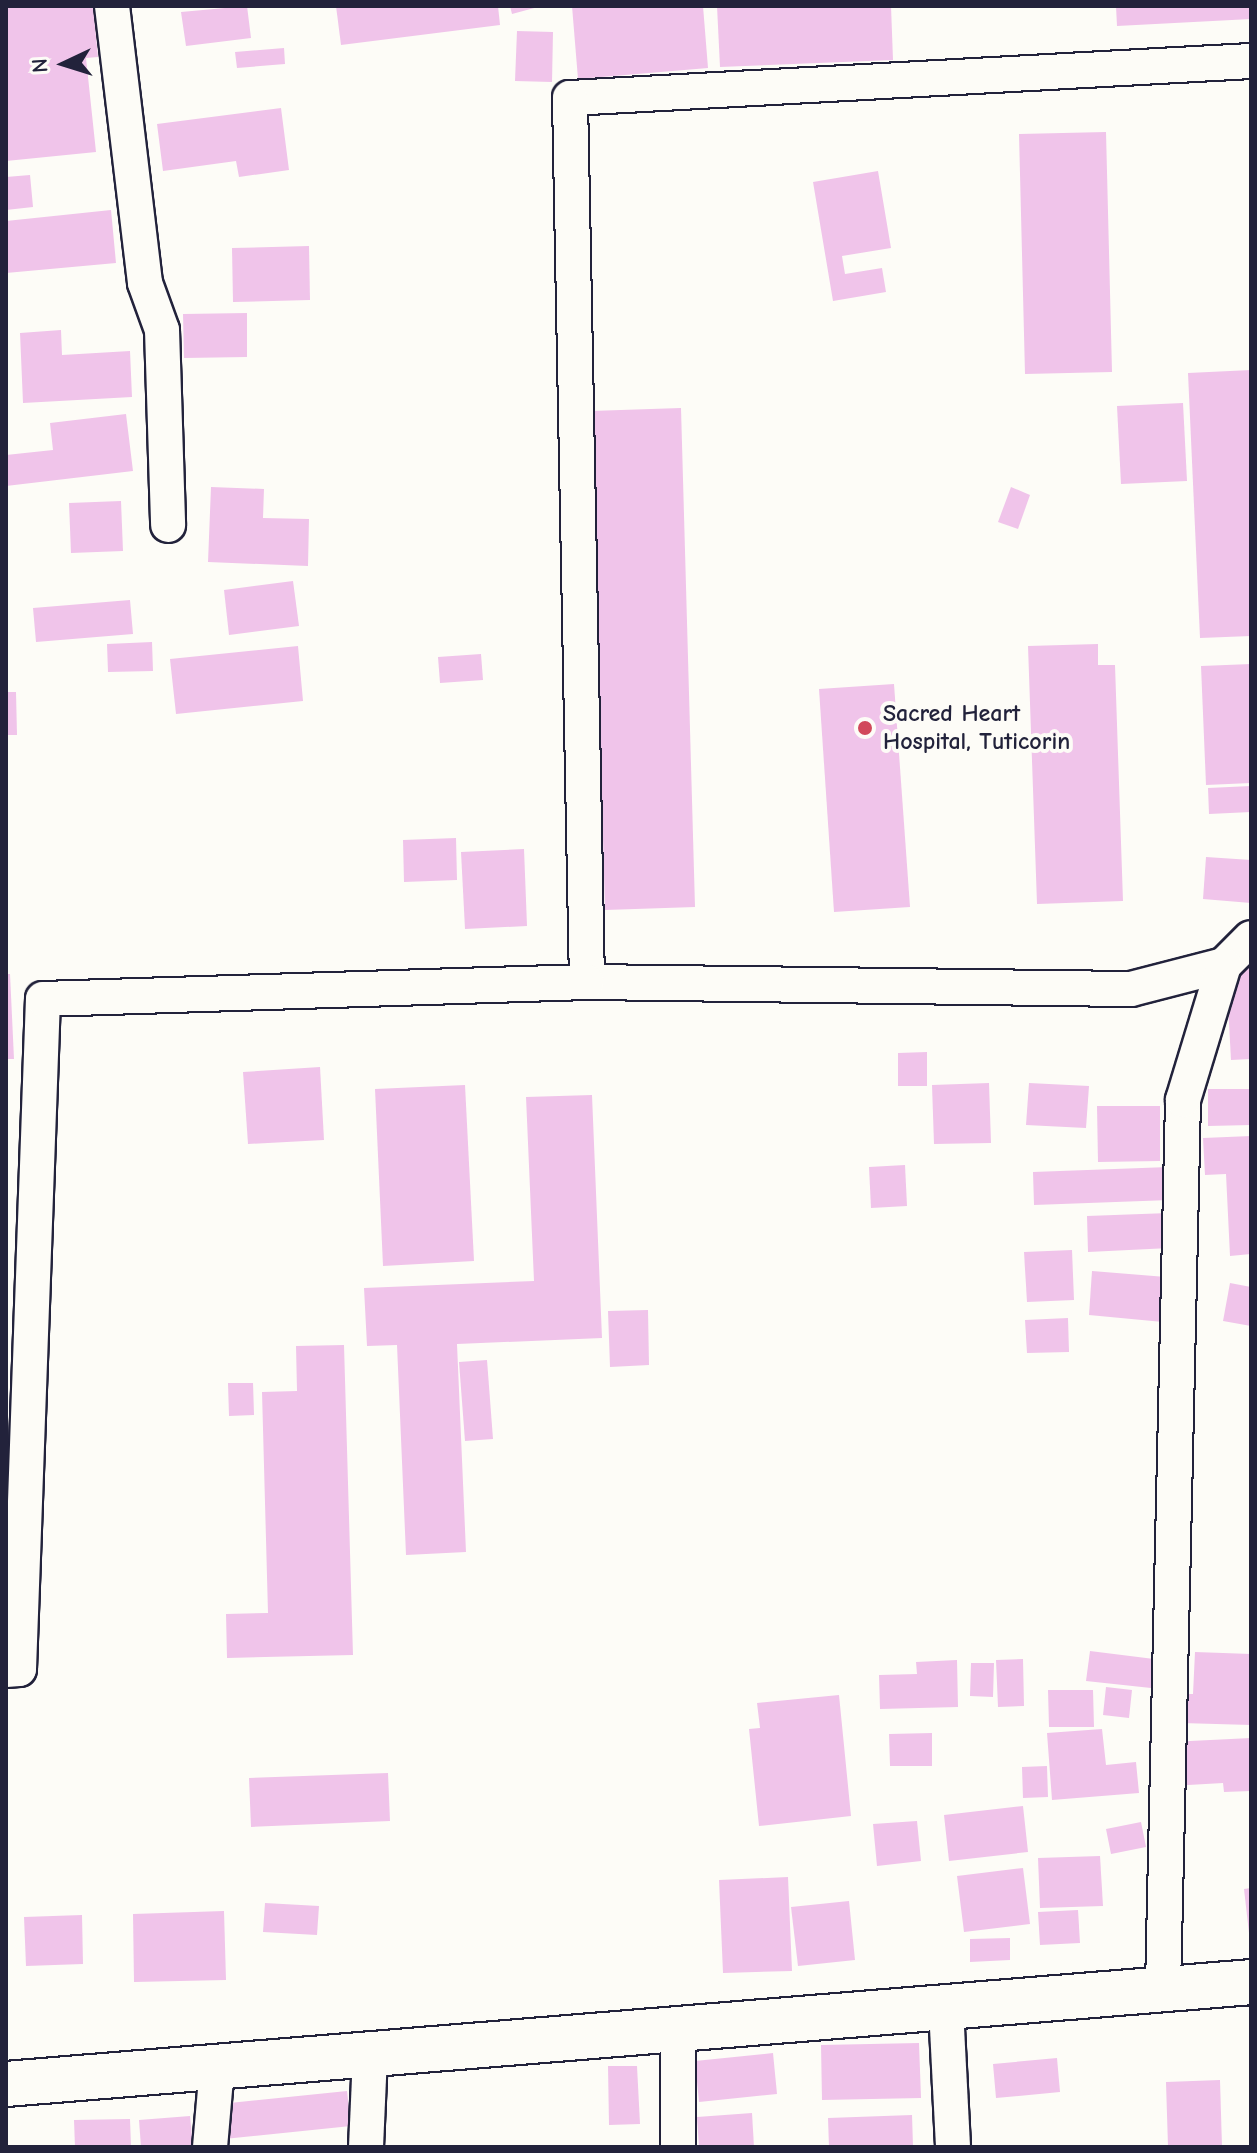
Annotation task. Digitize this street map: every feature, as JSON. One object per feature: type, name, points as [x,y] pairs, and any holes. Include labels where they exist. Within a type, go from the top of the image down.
[{"type":"street","points":[[112,6],[145,283],[162,330],[168,525]]},
{"type":"street","points":[[587,982],[570,98],[1251,61]]},
{"type":"street","points":[[1163,1988],[1183,1100],[1224,965],[1251,938]]},
{"type":"street","points":[[6,1670],[19,1669],[43,999],[587,982],[1131,989],[1224,965]]},
{"type":"street","points":[[6,2084],[678,2032],[1251,1982]]},
{"type":"street","points":[[946,2008],[953,2147]]},
{"type":"street","points":[[678,2032],[678,2147]]},
{"type":"street","points":[[366,2147],[370,2056]]},
{"type":"street","points":[[210,2147],[217,2067]]},
{"type":"building","points":[[6,6],[93,6],[98,57],[86,58],[96,152],[6,161]]},
{"type":"building","points":[[247,6],[251,38],[186,46],[181,12]]},
{"type":"building","points":[[336,6],[498,6],[500,25],[341,45]]},
{"type":"building","points":[[510,6],[537,6],[538,7],[512,14]]},
{"type":"building","points":[[572,6],[703,6],[708,68],[578,79]]},
{"type":"building","points":[[717,6],[891,6],[893,60],[720,67]]},
{"type":"building","points":[[1116,6],[1250,6],[1251,19],[1117,26]]},
{"type":"building","points":[[517,31],[553,32],[552,82],[515,81]]},
{"type":"building","points":[[284,48],[285,64],[237,68],[235,52]]},
{"type":"building","points":[[281,108],[289,170],[239,177],[236,161],[163,171],[157,124]]},
{"type":"building","points":[[1106,132],[1112,372],[1025,374],[1019,134]]},
{"type":"building","points":[[878,171],[891,248],[842,256],[845,274],[882,268],[886,292],[833,301],[813,182]]},
{"type":"building","points":[[30,175],[33,207],[6,210],[6,177]]},
{"type":"building","points":[[111,210],[116,263],[6,273],[6,221]]},
{"type":"building","points":[[309,246],[310,300],[233,302],[232,248]]},
{"type":"building","points":[[247,313],[247,357],[184,358],[183,314]]},
{"type":"building","points":[[61,330],[62,355],[130,351],[132,397],[23,403],[20,333]]},
{"type":"building","points":[[1251,370],[1251,636],[1200,638],[1188,373]]},
{"type":"building","points":[[1183,403],[1187,481],[1121,484],[1117,406]]},
{"type":"building","points":[[681,408],[695,907],[605,910],[591,411]]},
{"type":"building","points":[[126,414],[133,471],[6,486],[6,455],[53,450],[50,423]]},
{"type":"building","points":[[211,487],[264,489],[263,518],[309,519],[308,566],[208,562]]},
{"type":"building","points":[[1011,487],[1030,495],[1018,529],[998,522]]},
{"type":"building","points":[[121,501],[123,551],[71,553],[69,503]]},
{"type":"building","points":[[293,581],[299,626],[229,635],[224,590]]},
{"type":"building","points":[[130,600],[133,634],[36,642],[33,608]]},
{"type":"building","points":[[152,642],[153,671],[108,672],[107,644]]},
{"type":"building","points":[[1098,644],[1098,665],[1115,665],[1123,901],[1037,904],[1028,646]]},
{"type":"building","points":[[298,646],[303,701],[176,714],[170,659]]},
{"type":"building","points":[[481,654],[483,680],[440,683],[438,657]]},
{"type":"building","points":[[1251,664],[1251,783],[1206,785],[1201,666]]},
{"type":"building","points":[[894,684],[910,907],[834,912],[819,689]]},
{"type":"building","points":[[6,692],[16,692],[17,735],[6,735]]},
{"type":"building","points":[[1251,786],[1251,812],[1209,814],[1208,788]]},
{"type":"building","points":[[456,838],[457,880],[404,882],[403,840]]},
{"type":"building","points":[[524,849],[527,926],[465,929],[461,852]]},
{"type":"building","points":[[1206,857],[1251,860],[1251,903],[1203,899]]},
{"type":"building","points":[[1251,967],[1251,1059],[1231,1060],[1226,968]]},
{"type":"building","points":[[6,974],[10,974],[14,1059],[6,1059]]},
{"type":"building","points":[[927,1052],[927,1086],[898,1086],[898,1053]]},
{"type":"building","points":[[320,1067],[324,1140],[248,1144],[243,1072]]},
{"type":"building","points":[[989,1083],[991,1143],[934,1144],[932,1085]]},
{"type":"building","points":[[1029,1083],[1089,1086],[1086,1128],[1026,1125]]},
{"type":"building","points":[[465,1085],[474,1261],[383,1266],[375,1089]]},
{"type":"building","points":[[1208,1089],[1251,1089],[1251,1125],[1208,1126]]},
{"type":"building","points":[[592,1095],[602,1338],[457,1344],[466,1552],[406,1555],[397,1345],[367,1346],[364,1288],[534,1281],[526,1097]]},
{"type":"building","points":[[1097,1106],[1160,1106],[1160,1161],[1098,1162]]},
{"type":"building","points":[[1251,1136],[1251,1254],[1230,1256],[1226,1174],[1205,1175],[1203,1138]]},
{"type":"building","points":[[905,1165],[907,1206],[871,1208],[869,1167]]},
{"type":"building","points":[[1169,1167],[1170,1200],[1034,1205],[1033,1172]]},
{"type":"building","points":[[1169,1213],[1170,1248],[1088,1252],[1087,1216]]},
{"type":"building","points":[[1072,1250],[1074,1300],[1027,1302],[1024,1252]]},
{"type":"building","points":[[1092,1271],[1166,1277],[1163,1322],[1089,1315]]},
{"type":"building","points":[[1230,1283],[1251,1287],[1251,1326],[1223,1321]]},
{"type":"building","points":[[648,1310],[649,1365],[610,1367],[608,1311]]},
{"type":"building","points":[[1068,1318],[1069,1352],[1027,1353],[1025,1320]]},
{"type":"building","points":[[344,1345],[353,1655],[227,1658],[226,1614],[268,1613],[262,1392],[297,1391],[296,1346]]},
{"type":"building","points":[[487,1360],[493,1439],[465,1441],[459,1362]]},
{"type":"building","points":[[228,1383],[253,1383],[254,1415],[229,1416]]},
{"type":"building","points":[[1090,1651],[1154,1659],[1151,1688],[1086,1681]]},
{"type":"building","points":[[1195,1652],[1251,1654],[1251,1725],[1181,1723],[1182,1694],[1193,1694]]},
{"type":"building","points":[[1023,1659],[1024,1706],[998,1707],[996,1660]]},
{"type":"building","points":[[957,1660],[958,1707],[880,1709],[879,1675],[917,1674],[916,1662]]},
{"type":"building","points":[[971,1663],[994,1663],[993,1697],[970,1696]]},
{"type":"building","points":[[1106,1687],[1132,1690],[1129,1718],[1103,1715]]},
{"type":"building","points":[[1048,1690],[1093,1690],[1094,1727],[1049,1727]]},
{"type":"building","points":[[839,1695],[851,1816],[759,1826],[749,1729],[760,1728],[757,1703]]},
{"type":"building","points":[[1102,1729],[1106,1765],[1136,1762],[1139,1793],[1052,1800],[1047,1733]]},
{"type":"building","points":[[932,1733],[932,1766],[890,1766],[889,1734]]},
{"type":"building","points":[[1251,1738],[1251,1791],[1224,1792],[1223,1783],[1171,1786],[1170,1742]]},
{"type":"building","points":[[1047,1766],[1048,1797],[1023,1798],[1022,1767]]},
{"type":"building","points":[[388,1773],[390,1821],[251,1827],[249,1778]]},
{"type":"building","points":[[1023,1806],[1028,1852],[949,1861],[944,1815]]},
{"type":"building","points":[[917,1821],[921,1861],[877,1866],[873,1824]]},
{"type":"building","points":[[1141,1822],[1146,1847],[1111,1854],[1106,1829]]},
{"type":"building","points":[[1100,1856],[1103,1906],[1040,1908],[1038,1858]]},
{"type":"building","points":[[1023,1868],[1030,1924],[964,1932],[957,1876]]},
{"type":"building","points":[[788,1877],[792,1971],[723,1973],[719,1880]]},
{"type":"building","points":[[1251,1888],[1251,1933],[1249,1933],[1244,1889]]},
{"type":"building","points":[[849,1901],[855,1960],[798,1966],[791,1907]]},
{"type":"building","points":[[265,1903],[319,1906],[317,1935],[263,1932]]},
{"type":"building","points":[[1078,1910],[1080,1943],[1040,1945],[1038,1912]]},
{"type":"building","points":[[224,1911],[226,1980],[134,1982],[133,1914]]},
{"type":"building","points":[[82,1915],[83,1964],[26,1966],[24,1917]]},
{"type":"building","points":[[1010,1938],[1010,1960],[970,1962],[970,1939]]},
{"type":"building","points":[[919,2043],[921,2098],[822,2100],[821,2045]]},
{"type":"building","points":[[773,2053],[777,2094],[699,2102],[695,2061]]},
{"type":"building","points":[[1057,2058],[1060,2092],[996,2098],[993,2064]]},
{"type":"building","points":[[608,2066],[637,2066],[640,2124],[609,2125]]},
{"type":"building","points":[[1220,2080],[1222,2147],[1168,2147],[1166,2082]]},
{"type":"building","points":[[347,2091],[351,2126],[224,2139],[220,2104]]},
{"type":"building","points":[[752,2113],[754,2147],[699,2147],[697,2117]]},
{"type":"building","points":[[912,2115],[913,2147],[829,2147],[828,2118]]},
{"type":"building","points":[[190,2116],[193,2147],[141,2147],[139,2120]]},
{"type":"building","points":[[130,2119],[131,2147],[75,2147],[74,2120]]},
{"type":"place","name":"Sacred Heart Hospital, Tuticorin","points":[[865,728]]}]
